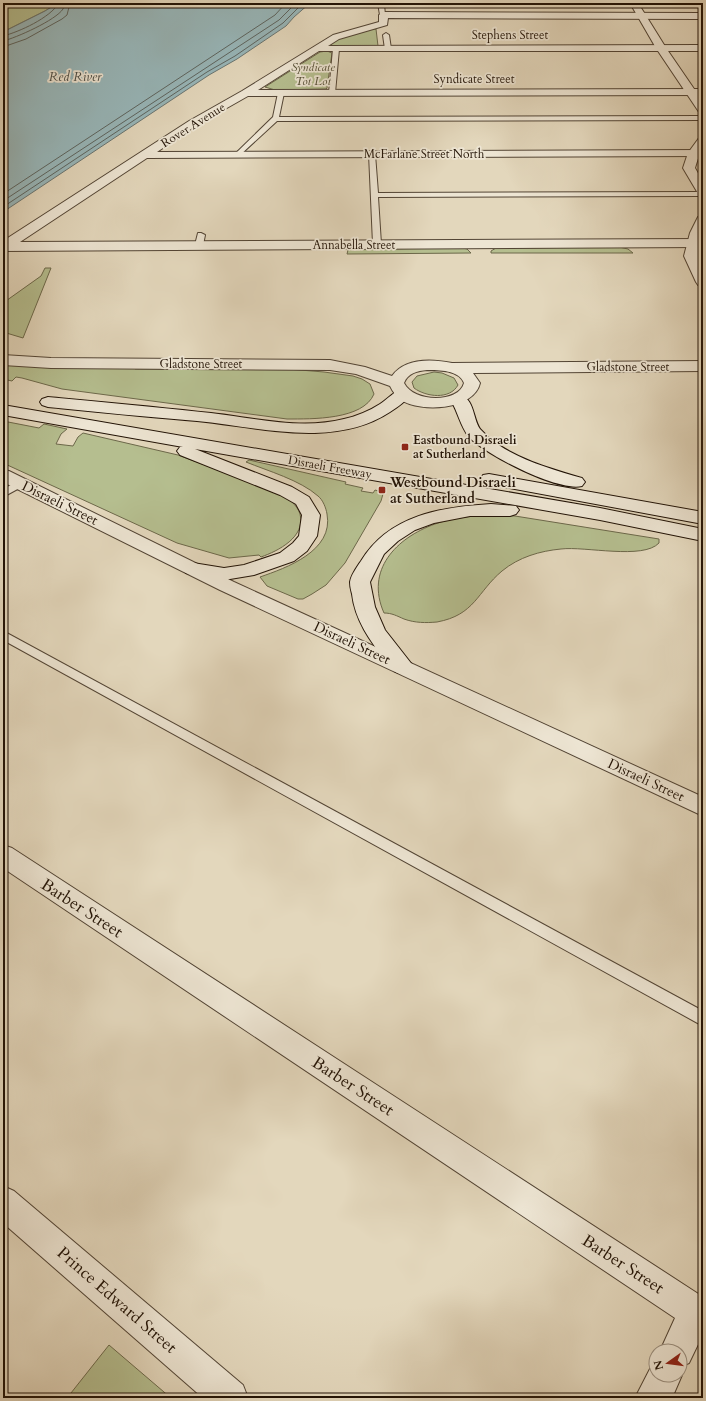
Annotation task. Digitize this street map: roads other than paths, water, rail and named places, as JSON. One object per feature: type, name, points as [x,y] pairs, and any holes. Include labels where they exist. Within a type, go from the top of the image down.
[{"type":"street","points":[[634,3],[661,48],[703,110]]},
{"type":"street","points":[[383,15],[703,16]]},
{"type":"street","name":"Rover Avenue","points":[[4,246],[193,123],[246,93],[336,37],[384,23],[383,15]]},
{"type":"street","name":"Stephens Street","points":[[318,49],[703,48]]},
{"type":"street","name":"Syndicate Street","points":[[246,93],[703,92]]},
{"type":"street","points":[[703,140],[698,153],[689,168],[703,193]]},
{"type":"street","name":"McFarlane Street North","points":[[144,155],[237,155],[296,157],[372,154],[698,153]]},
{"type":"street","points":[[703,220],[699,243],[691,256],[703,282]]},
{"type":"street","name":"Annabella Street","points":[[4,246],[200,240],[377,244],[699,243]]},
{"type":"street","name":"Gladstone Street","points":[[3,360],[51,363],[330,365],[359,370],[400,388],[416,400],[429,402],[442,402],[458,399],[482,384],[553,367]]},
{"type":"street","name":"Gladstone Street","points":[[400,388],[400,374],[412,368],[431,365],[459,370],[482,384]]},
{"type":"street","name":"Gladstone Street","points":[[452,368],[703,366]]},
{"type":"street","points":[[48,402],[205,417],[266,426],[298,428],[332,425],[367,417],[387,406],[400,388]]},
{"type":"street","name":"Disraeli Freeway","points":[[3,394],[606,508]]},
{"type":"street","points":[[458,399],[466,409],[467,420],[473,430],[482,440],[494,448],[550,475],[606,508],[703,535]]},
{"type":"street","name":"Disraeli Freeway","points":[[3,410],[142,434],[606,508],[703,517]]},
{"type":"street","points":[[142,434],[286,491],[303,501],[311,515],[308,536],[300,547],[287,557],[247,571],[224,574],[193,569]]},
{"type":"street","name":"Disraeli Street","points":[[8,484],[703,807]]},
{"type":"street","points":[[403,667],[372,627],[364,606],[360,583],[370,558],[384,541],[404,528],[430,518],[459,511],[480,509],[516,510],[606,508]]},
{"type":"street","name":"Barber Street","points":[[3,855],[699,1314]]},
{"type":"street","name":"Prince Edward Street","points":[[3,1202],[230,1398]]},
{"type":"street","points":[[682,1343],[699,1314]]},
{"type":"street","points":[[653,1398],[660,1383]]},
{"type":"lane","points":[[381,3],[383,15]]},
{"type":"lane","points":[[386,35],[388,49]]},
{"type":"lane","points":[[332,92],[336,49]]},
{"type":"lane","points":[[237,155],[274,119],[281,93]]},
{"type":"lane","points":[[274,119],[703,118]]},
{"type":"lane","points":[[372,154],[377,244]]},
{"type":"lane","points":[[374,195],[703,193]]},
{"type":"lane","points":[[3,636],[703,1018]]},
{"type":"water","name":"Red River","points":[[58,3],[310,3],[286,26],[237,59],[209,75],[3,212],[3,32]]},
{"type":"place","name":"Eastbound Disraeli at Sutherland","points":[[405,447]]},
{"type":"place","name":"Westbound Disraeli at Sutherland","points":[[382,490]]},
{"type":"park label","name":"Syndicate Tot Lot","points":[[313,74]]}]
